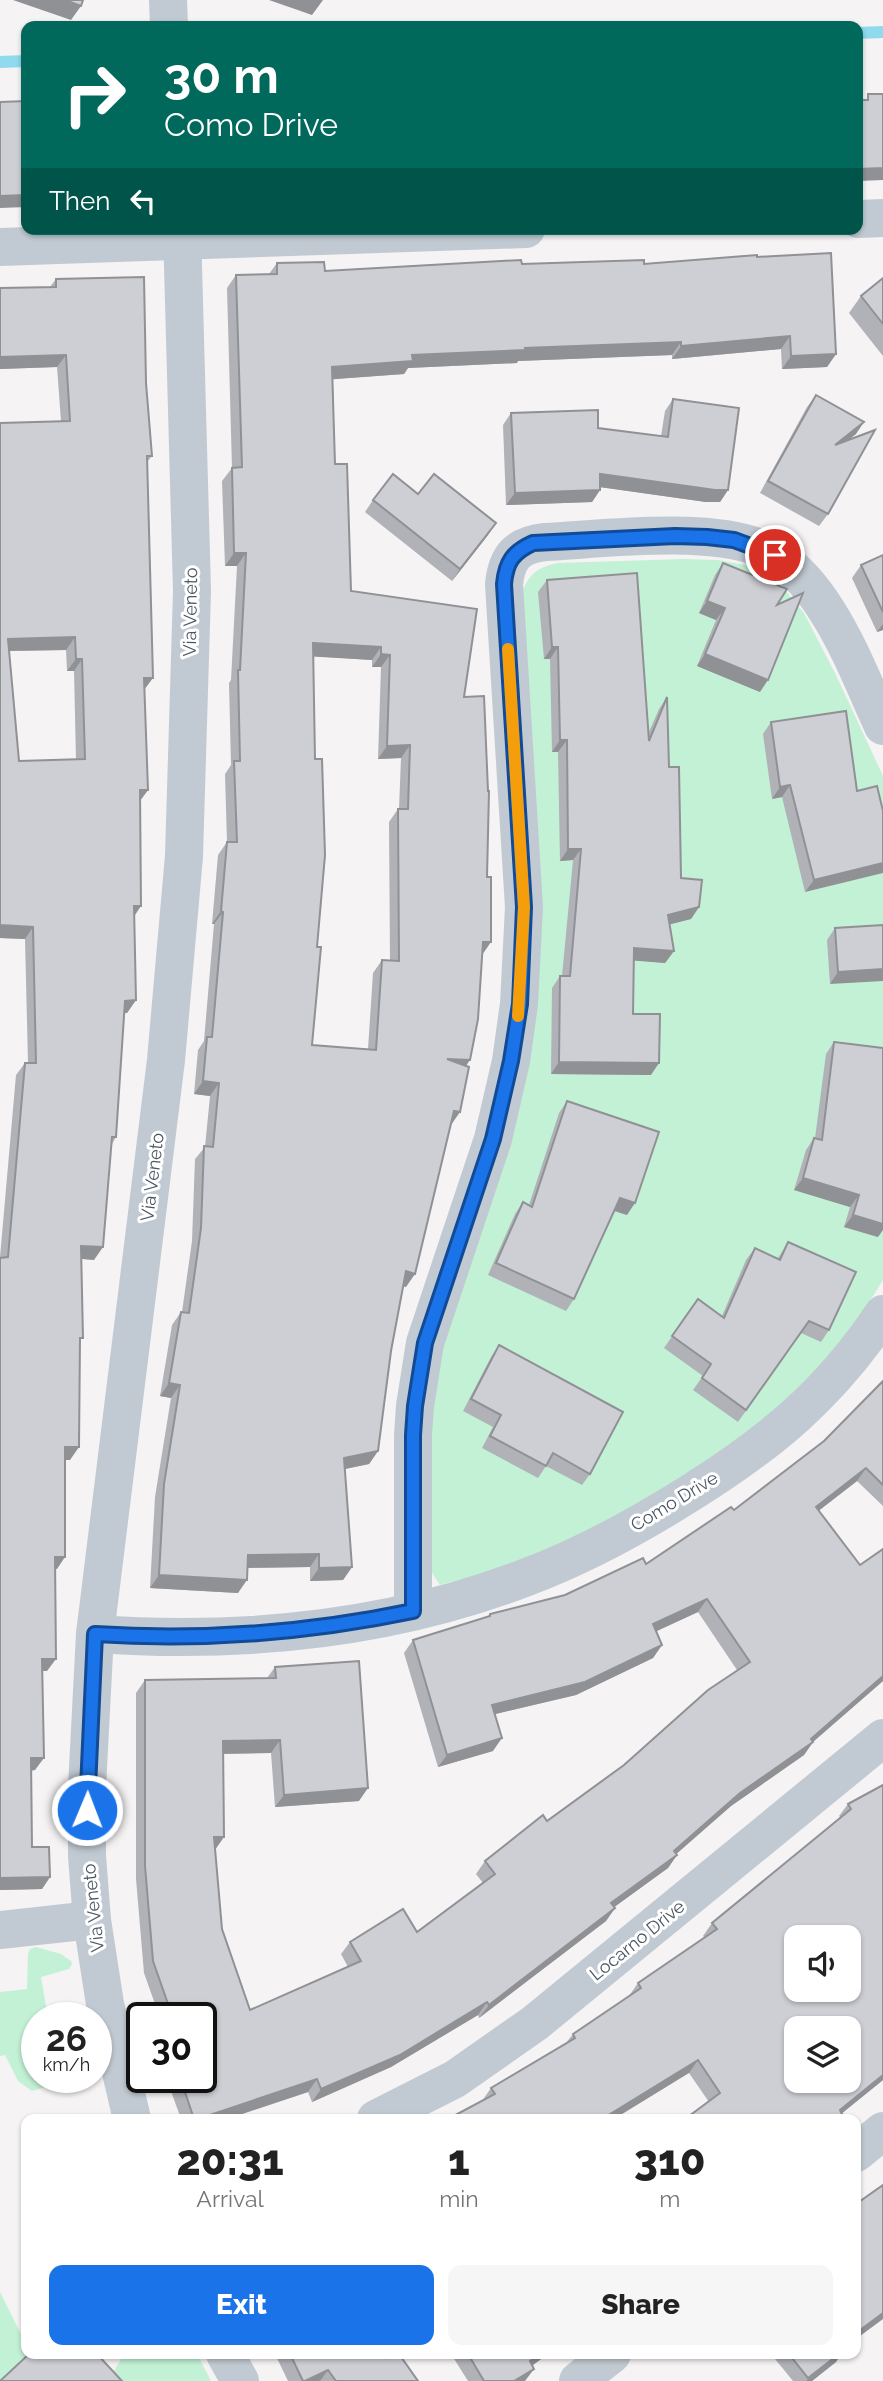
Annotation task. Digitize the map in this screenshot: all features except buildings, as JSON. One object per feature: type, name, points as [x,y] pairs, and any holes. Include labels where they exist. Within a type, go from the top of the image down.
[{"type":"street","points":[[168,0],[169,21]]},
{"type":"street","points":[[863,219],[883,218]]},
{"type":"street","points":[[0,247],[182,235]]},
{"type":"street","name":"Via Veneto","points":[[131,2114],[105,2004],[92,1920],[87,1787],[95,1634],[166,1060],[184,856],[192,591],[182,235]]},
{"type":"street","points":[[413,1611],[413,1435],[419,1376],[425,1343],[499,1116],[520,1004],[524,907],[504,584],[506,568],[519,550],[533,543],[675,536],[734,540],[755,546],[775,555],[795,570],[826,609],[846,644],[883,726]]},
{"type":"street","name":"Como Drive","points":[[95,1634],[145,1638],[246,1635],[351,1624],[470,1597],[528,1577],[644,1522],[751,1453],[818,1397],[845,1367],[883,1314]]},
{"type":"street","name":"Locarno Drive","points":[[386,2114],[455,2079],[535,2024],[883,1738]]},
{"type":"street","points":[[0,1930],[92,1920]]},
{"type":"street","points":[[861,2149],[883,2131]]},
{"type":"street","points":[[228,2359],[240,2381]]},
{"type":"street","points":[[578,2381],[605,2359]]},
{"type":"green space","points":[[718,560],[745,565],[781,585],[804,613],[883,776],[883,1280],[851,1331],[804,1385],[752,1432],[652,1500],[521,1563],[440,1585],[429,1568],[428,1434],[440,1355],[511,1132],[521,595],[534,573],[558,563]]},
{"type":"green space","points":[[36,1947],[61,1954],[72,1964],[69,1969],[41,1977],[45,2002],[21,2002],[21,2083],[5,2055],[0,2056],[0,1992],[27,1989],[30,1949]]},
{"type":"green space","points":[[0,2292],[21,2334],[21,2359],[43,2359],[93,2381],[0,2381]]},
{"type":"green space","points":[[121,2359],[200,2359],[211,2381],[108,2381]]},
{"type":"waterway","points":[[863,33],[883,32]]},
{"type":"waterway","points":[[0,62],[21,61]]},
{"type":"slow traffic","points":[[508,649],[524,907],[518,1016]]},
{"type":"route","points":[[87,1810],[95,1634],[145,1638],[289,1632],[351,1624],[413,1611],[413,1435],[419,1376],[425,1343],[485,1164],[502,1104],[520,1004],[524,907],[504,584],[506,568],[512,557],[533,543],[675,536],[734,540],[775,555]]}]
